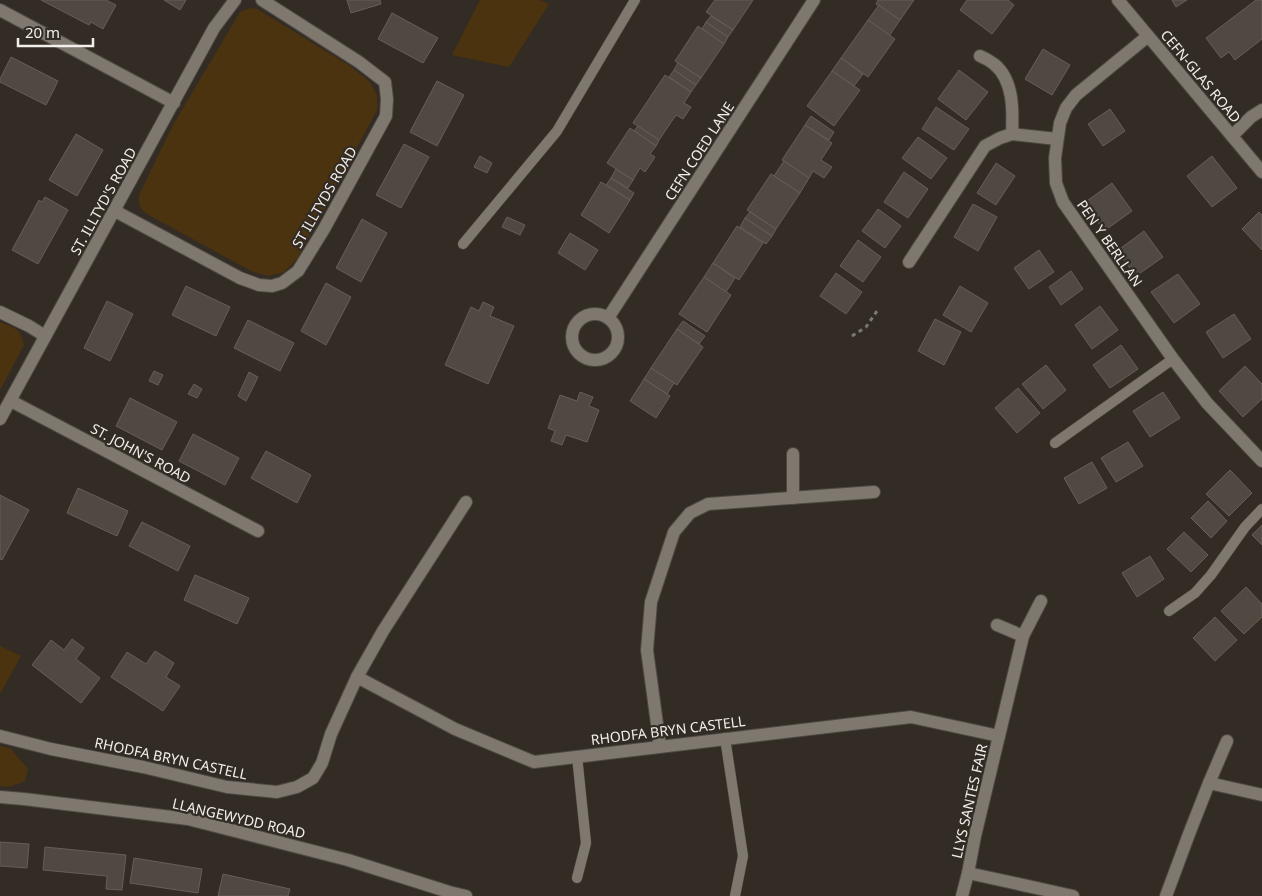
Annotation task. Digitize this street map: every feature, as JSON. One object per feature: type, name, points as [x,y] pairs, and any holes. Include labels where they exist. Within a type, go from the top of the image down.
[{"type":"street","name":"ST. ILLTYD'S ROAD","points":[[0,419],[214,28],[235,0]]},
{"type":"street","name":"ST ILLTYDS ROAD","points":[[115,211],[240,278],[259,285],[272,286],[282,283],[298,271],[324,229],[386,116],[385,82],[359,62],[262,0]]},
{"type":"street","name":"CEFN COED LANE","points":[[608,318],[814,0]]},
{"type":"street","name":"CEFN-GLAS ROAD","points":[[1118,0],[1262,172]]},
{"type":"street","points":[[0,10],[174,103]]},
{"type":"street","name":"PEN Y BERLLAN","points":[[1148,36],[1076,95],[1066,108],[1060,123],[1057,140],[1055,158],[1056,183],[1063,202],[1173,358],[1207,403],[1262,461]]},
{"type":"street","points":[[980,56],[995,64],[1006,80],[1010,92],[1013,115],[1012,134]]},
{"type":"street","points":[[1232,136],[1251,117],[1262,110]]},
{"type":"street","points":[[909,262],[985,146],[1012,134],[1057,140]]},
{"type":"street","points":[[0,312],[45,336]]},
{"type":"street","name":"ST. JOHN'S ROAD","points":[[11,401],[258,531]]},
{"type":"street","points":[[793,454],[794,498]]},
{"type":"street","points":[[660,746],[647,650],[651,602],[674,532],[690,513],[708,504],[874,492]]},
{"type":"street","name":"RHODFA BRYN CASTELL","points":[[0,736],[143,767],[227,788],[277,792],[297,787],[313,778],[322,763],[330,734],[357,677],[383,631],[466,502]]},
{"type":"street","name":"LLYS SANTES FAIR","points":[[962,896],[1023,636],[1041,602]]},
{"type":"street","points":[[997,625],[1023,636]]},
{"type":"street","name":"RHODFA BRYN CASTELL","points":[[357,677],[455,729],[534,762],[910,717],[999,736]]},
{"type":"street","points":[[1166,896],[1226,741]]},
{"type":"street","points":[[1209,784],[1262,794]]},
{"type":"street","name":"LLANGEWYDD ROAD","points":[[0,797],[188,819],[348,860],[466,896]]},
{"type":"street","name":"LLYS SANTES FAIR","points":[[968,873],[1073,896]]},
{"type":"lane","points":[[463,244],[557,132],[635,0]]},
{"type":"lane","points":[[1055,443],[1173,358]]},
{"type":"lane","points":[[1169,611],[1195,593],[1245,527],[1262,509]]},
{"type":"lane","points":[[726,738],[742,856],[735,896]]},
{"type":"lane","points":[[577,756],[586,843],[577,878]]},
{"type":"path","points":[[852,336],[866,327],[877,311]]},
{"type":"shaded area","points":[[480,0],[540,0],[549,4],[509,67],[452,55]]},
{"type":"shaded area","points":[[250,8],[257,9],[350,66],[370,82],[377,95],[377,110],[297,259],[284,272],[269,276],[253,272],[145,213],[139,201],[140,193],[173,125],[240,12]]},
{"type":"shaded area","points":[[0,322],[13,327],[19,332],[24,345],[0,390]]},
{"type":"shaded area","points":[[0,646],[21,656],[0,694]]},
{"type":"shaded area","points":[[0,746],[10,748],[28,769],[25,781],[9,787],[0,786]]},
{"type":"building","points":[[41,0],[106,0],[116,5],[103,29],[91,22],[89,25]]},
{"type":"building","points":[[164,0],[186,0],[180,10]]},
{"type":"building","points":[[347,0],[380,0],[381,4],[351,13]]},
{"type":"building","points":[[715,0],[753,0],[733,30],[706,12]]},
{"type":"building","points":[[878,0],[914,0],[900,20],[876,4]]},
{"type":"building","points":[[967,0],[1008,0],[1014,5],[992,34],[960,10]]},
{"type":"building","points":[[1172,0],[1187,0],[1176,7]]},
{"type":"building","points":[[1256,0],[1262,0],[1262,39],[1235,60],[1229,52],[1221,58],[1206,38]]},
{"type":"building","points":[[879,5],[900,20],[889,36],[868,20]]},
{"type":"building","points":[[392,13],[438,38],[423,63],[378,39]]},
{"type":"building","points":[[711,16],[733,30],[728,37],[706,22]]},
{"type":"building","points":[[868,20],[895,39],[868,77],[841,58]]},
{"type":"building","points":[[706,22],[728,37],[724,44],[702,29]]},
{"type":"building","points":[[698,26],[724,44],[701,78],[675,61]]},
{"type":"building","points":[[1043,49],[1070,65],[1052,95],[1025,79]]},
{"type":"building","points":[[11,57],[58,81],[46,105],[0,82]]},
{"type":"building","points":[[841,58],[863,74],[854,86],[832,71]]},
{"type":"building","points":[[678,63],[701,78],[696,85],[674,70]]},
{"type":"building","points":[[674,70],[696,85],[691,92],[669,77]]},
{"type":"building","points":[[959,70],[988,92],[966,120],[938,99]]},
{"type":"building","points":[[832,71],[860,90],[834,126],[807,106]]},
{"type":"building","points":[[665,75],[691,92],[684,103],[691,107],[683,119],[676,115],[659,140],[633,123]]},
{"type":"building","points":[[437,81],[464,95],[437,146],[410,132]]},
{"type":"building","points":[[936,107],[969,129],[954,150],[922,129]]},
{"type":"building","points":[[1110,109],[1125,131],[1103,146],[1088,124]]},
{"type":"building","points":[[811,116],[834,132],[829,140],[805,125]]},
{"type":"building","points":[[805,125],[832,143],[821,160],[832,167],[824,178],[813,171],[809,178],[782,160]]},
{"type":"building","points":[[638,126],[659,140],[656,146],[634,131]]},
{"type":"building","points":[[630,128],[656,146],[650,154],[655,157],[645,172],[640,168],[633,180],[607,163]]},
{"type":"building","points":[[76,134],[103,150],[77,196],[49,180]]},
{"type":"building","points":[[918,137],[947,158],[931,179],[902,158]]},
{"type":"building","points":[[404,144],[429,157],[401,208],[376,195]]},
{"type":"building","points":[[480,156],[492,163],[487,173],[474,167]]},
{"type":"building","points":[[1212,156],[1237,188],[1212,207],[1187,176]]},
{"type":"building","points":[[784,161],[809,178],[800,193],[774,176]]},
{"type":"building","points":[[996,163],[1015,176],[996,205],[977,193]]},
{"type":"building","points":[[616,169],[633,180],[628,188],[611,178]]},
{"type":"building","points":[[904,172],[928,189],[908,218],[884,202]]},
{"type":"building","points":[[771,174],[800,193],[776,229],[747,210]]},
{"type":"building","points":[[611,178],[634,193],[630,200],[606,185]]},
{"type":"building","points":[[601,182],[630,200],[609,233],[581,215]]},
{"type":"building","points":[[1112,183],[1132,211],[1104,231],[1084,203]]},
{"type":"building","points":[[45,197],[68,210],[38,264],[12,250],[39,200],[42,202]]},
{"type":"building","points":[[973,204],[997,217],[978,251],[954,237]]},
{"type":"building","points":[[878,209],[901,226],[885,248],[862,231]]},
{"type":"building","points":[[750,212],[776,229],[772,236],[745,218]]},
{"type":"building","points":[[1259,212],[1262,215],[1262,250],[1242,229]]},
{"type":"building","points":[[507,217],[525,225],[520,235],[502,227]]},
{"type":"building","points":[[745,218],[772,236],[766,244],[740,227]]},
{"type":"building","points":[[362,219],[387,233],[361,282],[336,268]]},
{"type":"building","points":[[737,226],[763,243],[739,280],[713,263]]},
{"type":"building","points":[[1144,231],[1163,257],[1136,276],[1117,251]]},
{"type":"building","points":[[570,233],[598,250],[585,270],[558,253]]},
{"type":"building","points":[[858,240],[881,257],[863,282],[840,266]]},
{"type":"building","points":[[1039,250],[1054,272],[1029,289],[1014,268]]},
{"type":"building","points":[[713,263],[735,278],[726,292],[704,277]]},
{"type":"building","points":[[1071,271],[1083,289],[1061,305],[1049,287]]},
{"type":"building","points":[[836,273],[862,292],[846,314],[820,296]]},
{"type":"building","points":[[1178,274],[1200,304],[1174,323],[1151,292]]},
{"type":"building","points":[[704,277],[731,295],[707,332],[679,314]]},
{"type":"building","points":[[326,283],[351,297],[326,345],[301,331]]},
{"type":"building","points":[[186,286],[230,307],[216,336],[172,315]]},
{"type":"building","points":[[960,286],[988,303],[971,332],[943,315]]},
{"type":"building","points":[[107,301],[133,314],[110,361],[84,348]]},
{"type":"building","points":[[483,302],[494,307],[490,316],[514,326],[488,384],[445,365],[471,307],[479,311]]},
{"type":"building","points":[[1100,306],[1118,330],[1092,349],[1075,325]]},
{"type":"building","points":[[1234,314],[1251,339],[1223,358],[1206,332]]},
{"type":"building","points":[[935,319],[961,332],[944,365],[918,351]]},
{"type":"building","points":[[248,320],[294,343],[280,371],[234,348]]},
{"type":"building","points":[[683,321],[705,336],[699,344],[677,329]]},
{"type":"building","points":[[677,329],[703,347],[677,385],[651,368]]},
{"type":"building","points":[[1121,345],[1138,369],[1110,388],[1093,365]]},
{"type":"building","points":[[1046,365],[1066,390],[1043,409],[1022,384]]},
{"type":"building","points":[[1245,366],[1262,384],[1262,399],[1243,417],[1219,391]]},
{"type":"building","points":[[651,368],[674,383],[667,394],[644,379]]},
{"type":"building","points":[[154,371],[163,375],[158,385],[149,381]]},
{"type":"building","points":[[249,372],[258,377],[246,401],[238,396]]},
{"type":"building","points":[[644,379],[670,396],[656,418],[630,401]]},
{"type":"building","points":[[194,384],[202,389],[197,398],[188,394]]},
{"type":"building","points":[[1018,388],[1040,413],[1017,433],[995,408]]},
{"type":"building","points":[[580,392],[593,397],[589,406],[599,410],[587,442],[566,435],[562,445],[551,441],[555,431],[548,428],[560,395],[577,401]]},
{"type":"building","points":[[1163,392],[1180,418],[1150,437],[1133,411]]},
{"type":"building","points":[[130,398],[177,422],[162,450],[116,426]]},
{"type":"building","points":[[193,434],[239,458],[225,485],[179,461]]},
{"type":"building","points":[[1128,442],[1143,466],[1116,482],[1101,458]]},
{"type":"building","points":[[266,451],[311,475],[297,503],[251,478]]},
{"type":"building","points":[[1092,462],[1107,488],[1079,504],[1064,478]]},
{"type":"building","points":[[1230,470],[1252,493],[1229,516],[1206,494]]},
{"type":"building","points":[[78,488],[128,511],[117,536],[67,513]]},
{"type":"building","points":[[0,495],[29,510],[2,560],[0,559]]},
{"type":"building","points":[[1208,501],[1227,521],[1211,538],[1191,518]]},
{"type":"building","points":[[142,522],[190,546],[178,571],[129,546]]},
{"type":"building","points":[[1262,525],[1262,545],[1252,535]]},
{"type":"building","points":[[1184,532],[1208,555],[1191,572],[1167,549]]},
{"type":"building","points":[[1150,556],[1164,579],[1137,597],[1122,573]]},
{"type":"building","points":[[195,575],[249,598],[237,624],[184,600]]},
{"type":"building","points":[[1246,587],[1262,604],[1262,617],[1244,634],[1221,611]]},
{"type":"building","points":[[1215,617],[1237,640],[1215,661],[1193,638]]},
{"type":"building","points":[[72,639],[84,648],[76,659],[100,678],[81,703],[32,665],[51,640],[64,650]]},
{"type":"building","points":[[155,651],[174,663],[166,677],[180,686],[163,711],[111,677],[127,652],[146,664]]},
{"type":"building","points":[[0,842],[29,844],[27,868],[0,866]]},
{"type":"building","points":[[45,847],[126,855],[122,890],[106,889],[107,876],[43,870]]},
{"type":"building","points":[[134,858],[202,869],[198,893],[130,883]]},
{"type":"building","points":[[223,874],[290,889],[288,896],[218,896]]}]
